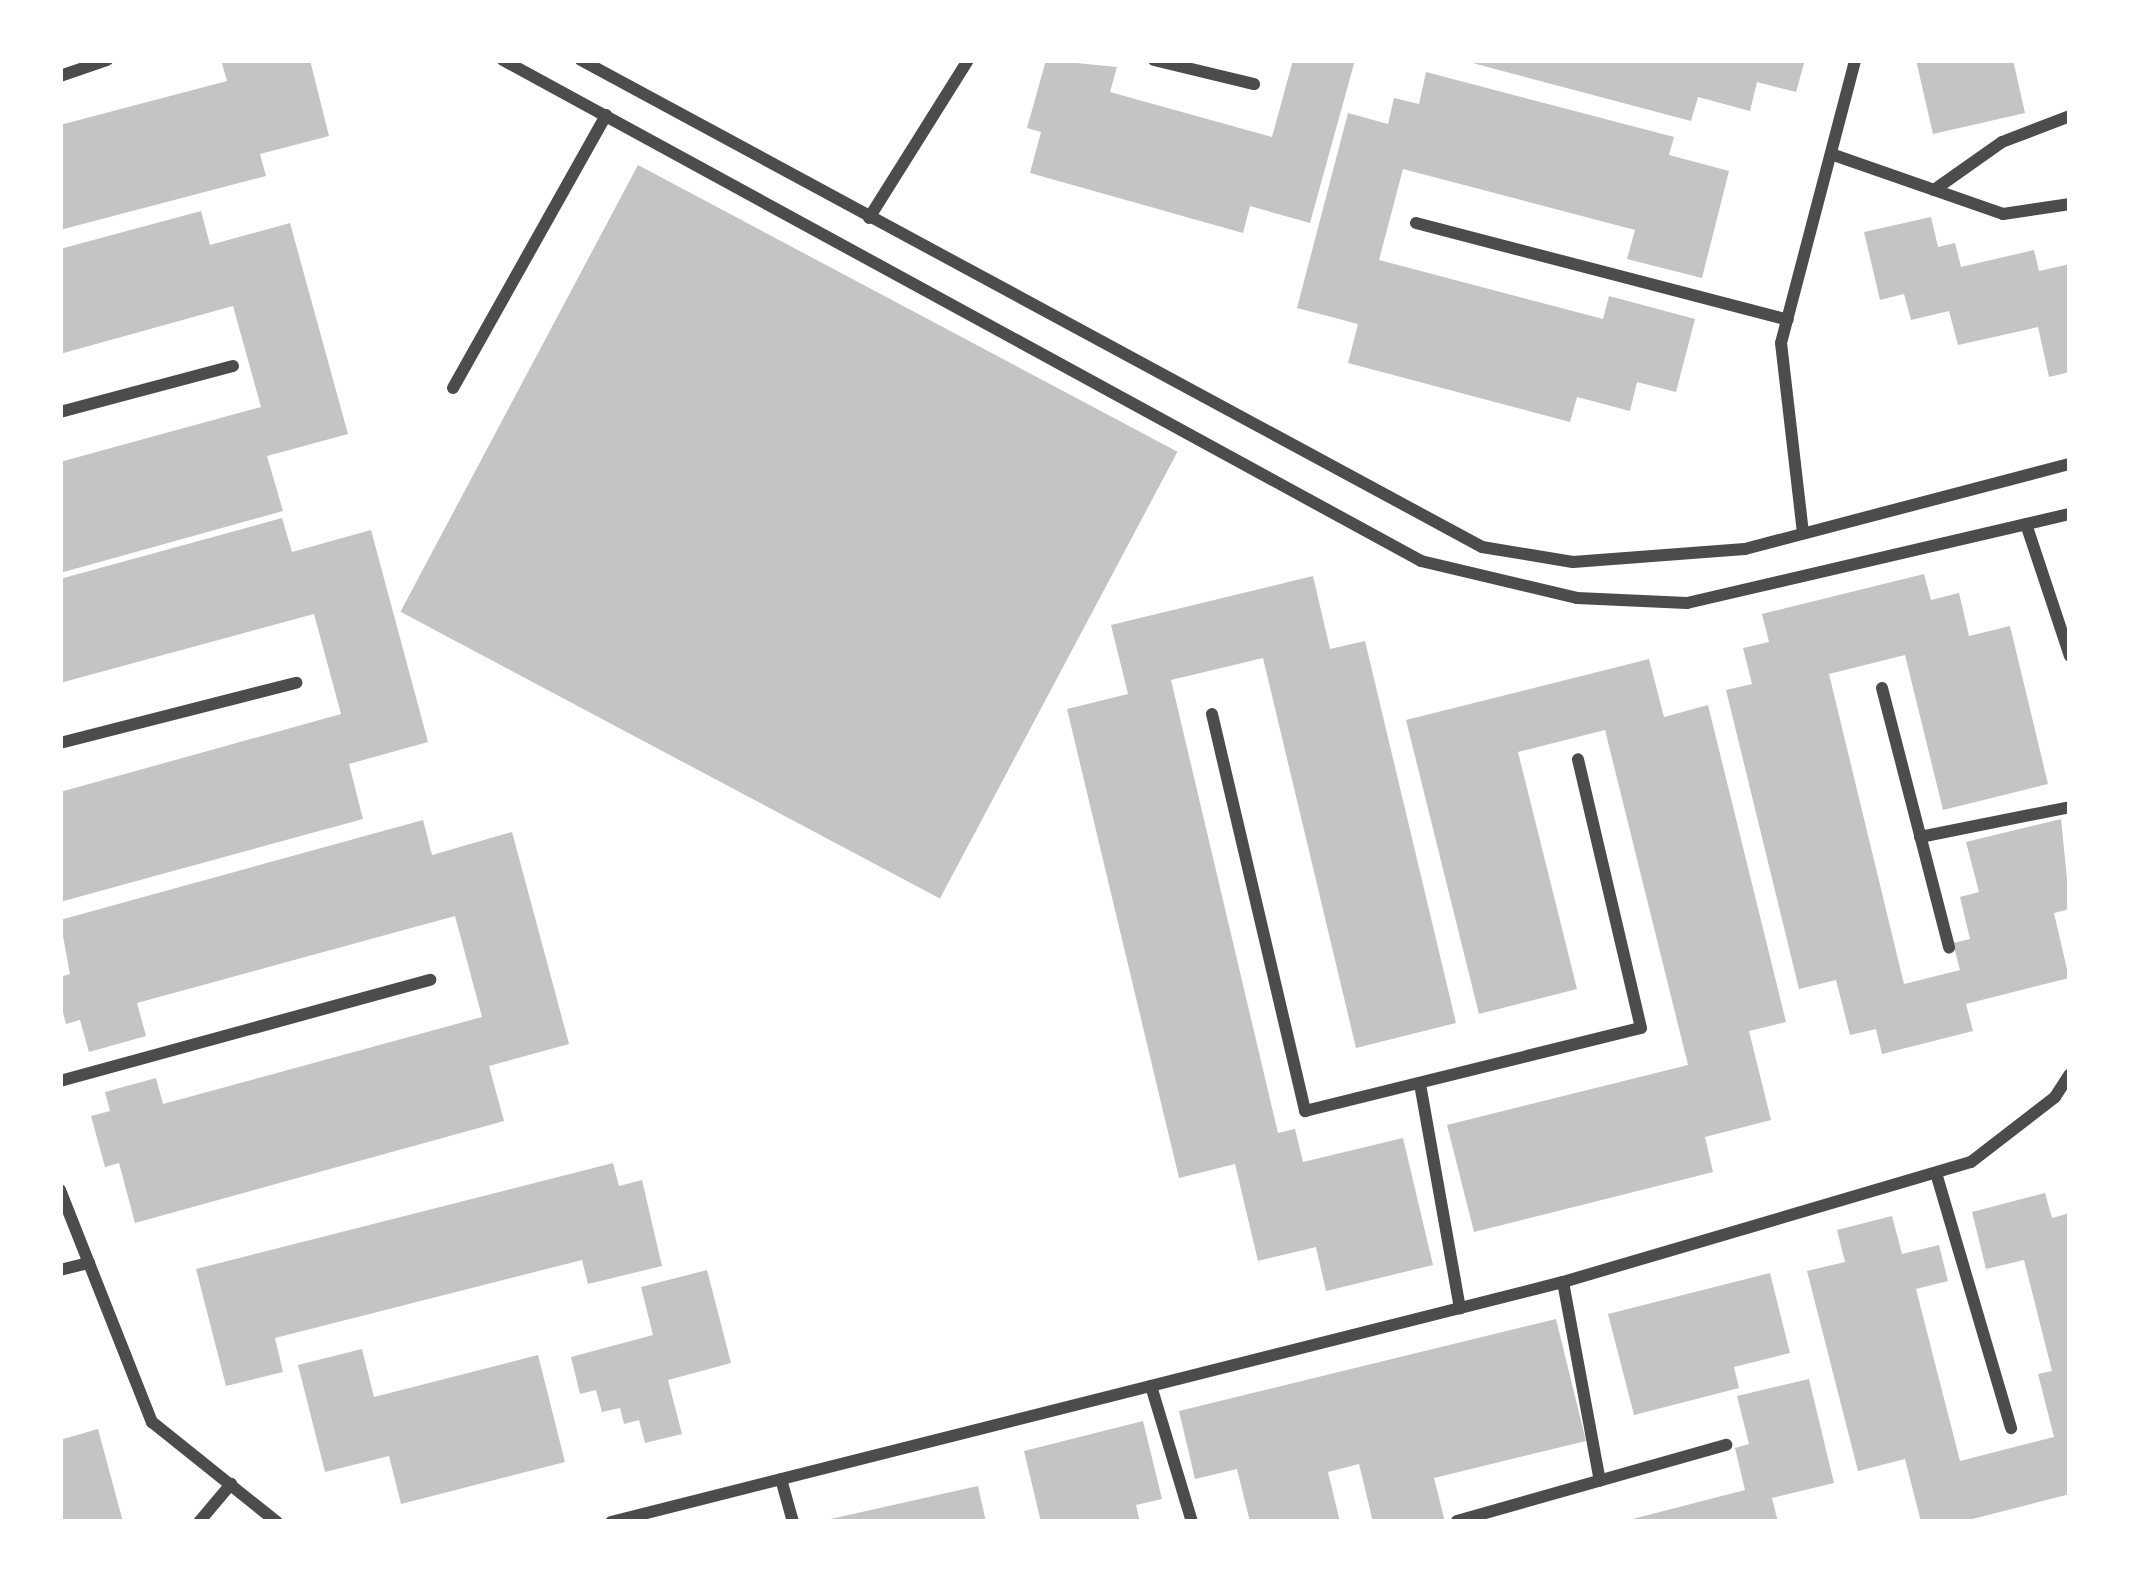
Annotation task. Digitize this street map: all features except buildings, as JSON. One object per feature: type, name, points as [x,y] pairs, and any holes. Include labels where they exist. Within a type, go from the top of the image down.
[{"type":"street","points":[[60,76],[107,60]]},
{"type":"street","points":[[503,60],[1421,561],[1576,598],[1687,603],[2070,514]]},
{"type":"street","points":[[581,60],[1482,547],[1573,562],[1745,549],[2070,464]]},
{"type":"street","points":[[869,218],[968,60]]},
{"type":"street","points":[[1154,60],[1254,83]]},
{"type":"street","points":[[1803,533],[1781,343],[1855,60]]},
{"type":"street","points":[[453,388],[606,115]]},
{"type":"street","points":[[1934,190],[2002,142],[2070,116]]},
{"type":"street","points":[[1831,154],[2003,214],[2070,204]]},
{"type":"street","points":[[1416,223],[1788,320]]},
{"type":"street","points":[[60,412],[232,366]]},
{"type":"street","points":[[2026,524],[2070,656]]},
{"type":"street","points":[[60,743],[296,682]]},
{"type":"street","points":[[1882,688],[1949,947]]},
{"type":"street","points":[[1212,715],[1305,1111],[1640,1028],[1578,759]]},
{"type":"street","points":[[1920,837],[2070,807]]},
{"type":"street","points":[[60,1082],[430,980]]},
{"type":"street","points":[[611,1522],[1563,1282],[1936,1173],[1971,1162],[2055,1097],[2070,1074]]},
{"type":"street","points":[[1420,1084],[1460,1308]]},
{"type":"street","points":[[1936,1173],[2011,1427]]},
{"type":"street","points":[[60,1190],[152,1422],[277,1522]]},
{"type":"street","points":[[60,1270],[89,1263]]},
{"type":"street","points":[[1563,1282],[1600,1481]]},
{"type":"street","points":[[1151,1386],[1192,1522]]},
{"type":"street","points":[[1457,1521],[1726,1445]]},
{"type":"street","points":[[781,1479],[793,1522]]},
{"type":"street","points":[[199,1522],[231,1484]]}]
